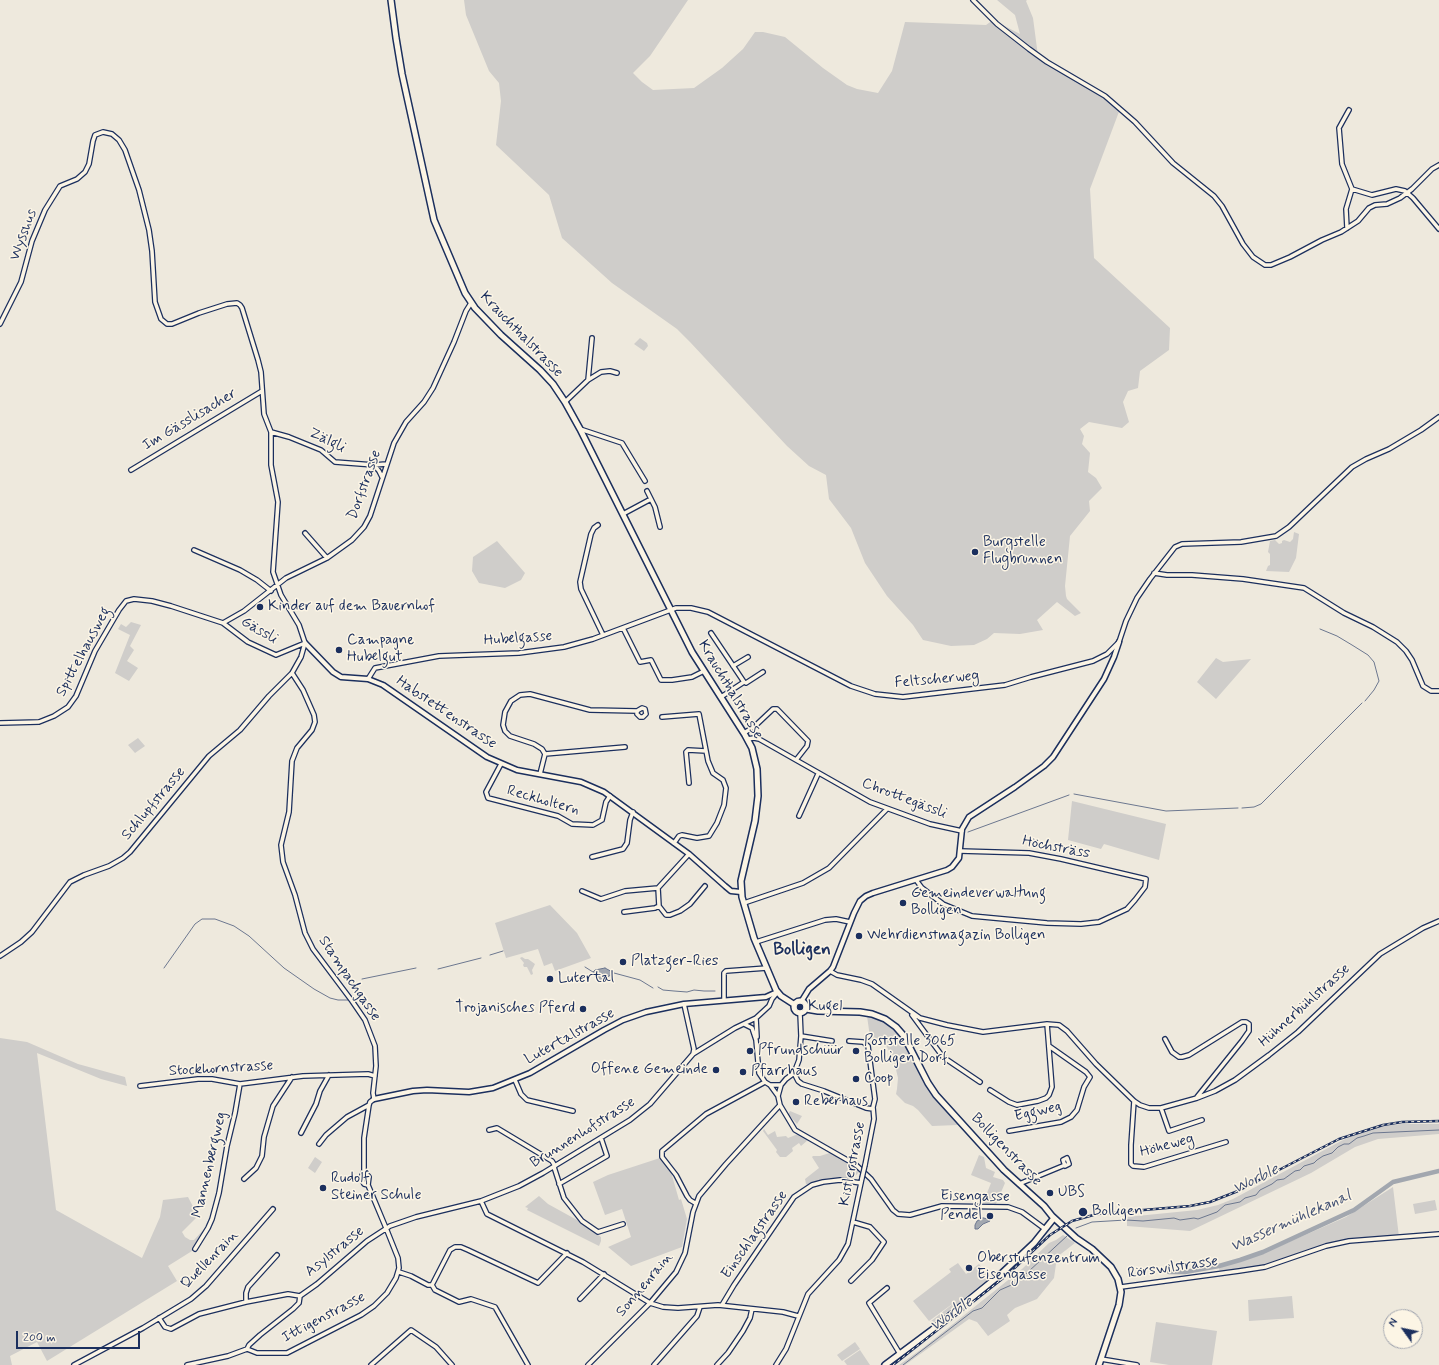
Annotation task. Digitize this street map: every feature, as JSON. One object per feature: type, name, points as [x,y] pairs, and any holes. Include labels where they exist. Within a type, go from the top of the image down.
[{"type":"main road","name":"Krauchthalstrasse","points":[[391,0],[402,74],[434,220],[471,304],[501,335],[540,370],[553,384],[565,402],[692,652],[748,740],[756,761],[759,786],[752,835],[743,871],[741,892]]},
{"type":"main road","points":[[741,892],[756,942],[778,992],[795,1005]]},
{"type":"main road","points":[[798,1002],[801,1002],[805,1004],[806,1009],[800,1013],[794,1010],[795,1005],[798,1002]]},
{"type":"main road","name":"Bolligenstrasse","points":[[806,1009],[818,1011],[860,1012],[872,1014],[891,1023],[903,1035],[936,1095],[1019,1184],[1044,1206],[1054,1218],[1076,1238],[1090,1247],[1108,1263],[1115,1272],[1121,1287]]},
{"type":"main road","points":[[885,1365],[1006,1270],[1034,1243],[1054,1218]]},
{"type":"main road","points":[[1099,1365],[1119,1305],[1121,1287]]},
{"type":"street","points":[[973,0],[997,24],[1029,49],[1047,62],[1105,96],[1135,122],[1173,163],[1214,196],[1222,206],[1243,244],[1253,257],[1262,264],[1268,266],[1290,257],[1347,228],[1358,221],[1369,208],[1375,205],[1390,203],[1408,192],[1439,164]]},
{"type":"street","points":[[1347,228],[1346,209],[1352,189],[1342,164],[1339,128],[1349,110]]},
{"type":"street","name":"Wysshus","points":[[0,324],[21,282],[32,240],[41,217],[60,186],[80,177],[87,170],[93,138],[101,132],[106,132],[121,142],[136,181],[147,222],[153,257],[155,302],[161,319],[166,324],[172,324],[210,309],[232,303],[239,304],[250,329],[261,372],[262,391]]},
{"type":"street","points":[[1352,189],[1372,195],[1396,189],[1408,192],[1439,229]]},
{"type":"street","name":"Dorfstrasse","points":[[278,585],[286,578],[327,558],[346,545],[364,527],[370,516],[394,443],[406,422],[429,395],[433,388],[466,311],[471,304]]},
{"type":"street","points":[[588,380],[592,338]]},
{"type":"street","points":[[565,402],[588,380],[604,371],[617,373]]},
{"type":"street","points":[[262,391],[265,417],[271,432],[271,464],[277,497],[273,565],[274,577],[285,602],[299,625],[305,643]]},
{"type":"street","name":"Im Gässlisacher","points":[[131,470],[262,391]]},
{"type":"street","points":[[801,1002],[809,988],[830,971],[835,963],[858,904],[866,896],[949,868],[958,860],[964,823],[971,815],[1015,788],[1044,766],[1053,757],[1104,679],[1114,657],[1126,621],[1137,598],[1172,550],[1179,545],[1241,542],[1272,537],[1281,533],[1311,507],[1352,467],[1389,449],[1421,430],[1439,416]]},
{"type":"street","points":[[580,429],[622,443],[645,480]]},
{"type":"street","name":"Zälgli","points":[[271,432],[289,437],[322,450],[335,462],[374,465],[386,464]]},
{"type":"street","points":[[374,465],[382,477]]},
{"type":"street","points":[[647,491],[657,514],[660,527]]},
{"type":"street","points":[[623,514],[651,499]]},
{"type":"street","points":[[598,526],[594,528],[590,534],[580,582],[581,589],[603,635]]},
{"type":"street","points":[[305,533],[327,558]]},
{"type":"street","points":[[194,550],[240,570],[257,580],[271,591]]},
{"type":"street","points":[[1154,573],[1167,575],[1236,578],[1304,588],[1344,613],[1373,627],[1397,642],[1412,660],[1423,686],[1431,691],[1439,691]]},
{"type":"street","points":[[223,623],[244,611],[278,585]]},
{"type":"street","name":"Spittelhausweg","points":[[0,723],[39,722],[54,716],[68,707],[76,696],[95,651],[121,607],[127,600],[139,599],[158,603],[223,623]]},
{"type":"street","name":"Feltscherweg","points":[[671,610],[676,608],[691,608],[708,612],[851,686],[869,693],[892,697],[1005,685],[1036,675],[1097,660],[1108,654],[1119,642]]},
{"type":"street","name":"Hubelgasse","points":[[368,679],[375,668],[427,658],[451,655],[534,652],[564,647],[603,635],[671,610]]},
{"type":"street","name":"Gässli","points":[[223,623],[248,642],[276,655],[305,643]]},
{"type":"street","points":[[623,628],[640,662],[650,660],[661,680],[692,677],[704,671]]},
{"type":"street","points":[[711,633],[744,682]]},
{"type":"street","name":"Schlupfstrasse","points":[[0,956],[21,942],[32,932],[70,882],[109,866],[123,858],[209,756],[240,730],[269,696],[292,673],[301,657],[305,643]]},
{"type":"street","name":"Habstettenstrasse","points":[[305,643],[329,669],[336,674],[344,677],[368,679],[387,688],[476,751],[501,764],[517,770],[586,784],[596,788],[633,812],[689,854],[731,891],[741,892]]},
{"type":"street","points":[[733,666],[748,656]]},
{"type":"street","points":[[721,697],[763,672]]},
{"type":"street","name":"Stampachgasse","points":[[292,673],[303,690],[314,715],[315,722],[312,730],[297,748],[292,761],[289,812],[281,845],[283,862],[296,895],[305,933],[312,949],[352,1001],[369,1030],[376,1052],[374,1099]]},
{"type":"street","points":[[540,774],[545,754],[542,748],[510,736],[505,731],[503,724],[505,712],[511,701],[520,695],[530,694],[590,710],[637,711]]},
{"type":"street","points":[[744,733],[755,726],[773,709],[777,709],[808,741],[807,746],[796,760]]},
{"type":"street","points":[[662,717],[699,714],[708,761],[713,773],[723,780],[726,788],[724,805],[717,823],[709,836],[697,838],[682,835],[679,836],[674,843]]},
{"type":"street","name":"Chrottegässli","points":[[748,740],[754,738],[758,739],[870,802],[940,827],[962,831]]},
{"type":"street","points":[[545,754],[625,747]]},
{"type":"street","points":[[690,783],[686,752],[688,750],[706,751]]},
{"type":"street","name":"Reckholtern","points":[[501,764],[486,792],[488,798],[558,816],[572,824],[593,824],[602,820],[606,802],[610,796]]},
{"type":"street","points":[[799,816],[818,774]]},
{"type":"street","points":[[744,903],[803,883],[829,868],[887,809]]},
{"type":"street","points":[[592,857],[623,849],[627,843],[630,820],[633,812]]},
{"type":"street","name":"Höchsträss","points":[[916,880],[922,888],[943,904],[972,916],[1047,923],[1081,924],[1099,922],[1127,909],[1144,887],[1146,879],[1029,853],[960,852]]},
{"type":"street","points":[[582,891],[601,899],[625,891],[658,888],[689,854]]},
{"type":"street","points":[[658,888],[659,906],[666,915],[670,916],[690,904],[705,886]]},
{"type":"street","points":[[624,912],[655,908],[659,906]]},
{"type":"street","points":[[756,942],[825,920],[836,919],[850,922]]},
{"type":"street","name":"Hühnerbühlstrasse","points":[[830,971],[837,975],[872,984],[909,1011],[925,1020],[977,1031],[1055,1024],[1067,1031],[1096,1064],[1134,1101],[1149,1108],[1161,1108],[1197,1098],[1215,1091],[1235,1080],[1298,1032],[1380,954],[1423,928],[1439,921]]},
{"type":"street","points":[[724,1000],[724,973],[726,971],[767,968]]},
{"type":"street","name":"Lutertalstrasse","points":[[374,1099],[398,1093],[420,1090],[479,1091],[514,1080],[541,1068],[604,1030],[624,1020],[656,1009],[684,1004],[766,997],[778,992]]},
{"type":"street","name":"Brunnenhofstrasse","points":[[386,1228],[416,1217],[481,1201],[519,1186],[554,1166],[630,1120],[645,1108],[693,1054],[735,1028],[756,1018],[768,1006],[778,992]]},
{"type":"street","points":[[684,1004],[694,1049],[693,1054]]},
{"type":"street","points":[[909,1011],[943,1056],[980,1082]]},
{"type":"street","points":[[778,1096],[781,1085],[794,1073],[799,1057],[801,1036],[800,1013]]},
{"type":"street","points":[[756,1018],[758,1070],[765,1082],[770,1085],[778,1096],[780,1105]]},
{"type":"street","points":[[1165,1039],[1172,1052],[1179,1057],[1182,1057],[1189,1055],[1242,1022],[1249,1024],[1249,1031],[1242,1041],[1197,1098]]},
{"type":"street","points":[[744,1024],[752,1028],[756,1040]]},
{"type":"street","name":"Eggweg","points":[[990,1090],[1013,1104],[1038,1101],[1046,1098],[1051,1091],[1052,1086],[1047,1024]]},
{"type":"street","points":[[801,1036],[832,1041]]},
{"type":"street","name":"Kistlerstrasse","points":[[776,1365],[786,1349],[798,1316],[810,1291],[843,1254],[850,1240],[874,1119],[873,1109],[875,1098],[868,1046],[864,1042],[849,1041]]},
{"type":"street","name":"Eggweg","points":[[1009,1131],[1061,1122],[1071,1117],[1077,1110],[1084,1087],[1090,1077],[1086,1072],[1049,1046]]},
{"type":"street","points":[[794,1073],[798,1081],[802,1084],[822,1090],[866,1108],[873,1109]]},
{"type":"street","name":"Stockhornstrasse","points":[[140,1086],[202,1079],[240,1084],[292,1077],[368,1074],[375,1076]]},
{"type":"street","points":[[301,1133],[329,1075]]},
{"type":"street","points":[[244,1179],[256,1168],[262,1156],[264,1137],[273,1106],[292,1077]]},
{"type":"street","points":[[514,1080],[521,1094],[526,1100],[573,1111]]},
{"type":"street","points":[[696,1203],[687,1197],[676,1175],[662,1157],[662,1151],[706,1114],[765,1082]]},
{"type":"street","name":"Mannenbergweg","points":[[195,1249],[212,1219],[219,1193],[240,1084]]},
{"type":"street","points":[[770,1085],[781,1085]]},
{"type":"street","points":[[368,1185],[364,1184],[362,1180],[364,1171],[364,1138],[369,1105],[374,1099]]},
{"type":"street","name":"Höheweg","points":[[1134,1101],[1131,1145],[1132,1166],[1144,1167],[1226,1142]]},
{"type":"street","points":[[319,1144],[326,1135],[347,1117],[364,1106],[369,1105]]},
{"type":"street","name":"Sonnenrain","points":[[588,1365],[650,1303],[676,1272],[682,1262],[687,1248],[692,1212],[696,1203],[707,1186],[780,1105]]},
{"type":"street","name":"Eisengasse","points":[[780,1105],[795,1130],[843,1156],[862,1170],[874,1183],[892,1210],[898,1214],[910,1215],[942,1206],[1003,1207],[1020,1211],[1045,1229]]},
{"type":"street","points":[[1161,1108],[1169,1131],[1202,1120]]},
{"type":"street","points":[[489,1130],[497,1128],[552,1161],[564,1198],[577,1216],[598,1232],[623,1224]]},
{"type":"street","points":[[559,1184],[607,1156],[600,1138]]},
{"type":"street","points":[[1019,1184],[1065,1165]]},
{"type":"street","points":[[364,1171],[369,1177],[368,1185],[398,1258],[399,1272],[428,1285],[432,1285],[436,1290],[459,1302],[471,1299],[495,1307],[528,1365]]},
{"type":"street","name":"Einschlagstrasse","points":[[722,1305],[794,1197],[812,1185],[823,1182],[840,1180],[861,1184]]},
{"type":"street","points":[[481,1201],[487,1214],[567,1253],[650,1303],[662,1307],[678,1308],[722,1305],[791,1313],[798,1316]]},
{"type":"street","name":"Quellenrain","points":[[74,1365],[160,1318],[191,1299],[206,1286],[273,1209]]},
{"type":"street","name":"Kistlerstrasse","points":[[851,1280],[872,1260],[884,1242],[870,1227],[853,1222]]},
{"type":"street","name":"Asylstrasse","points":[[300,1296],[317,1284],[367,1241],[386,1228]]},
{"type":"street","name":"Rörswilstrasse","points":[[1121,1287],[1240,1271],[1265,1266],[1320,1248],[1350,1241],[1439,1234]]},
{"type":"street","points":[[432,1285],[450,1250],[455,1247],[461,1247],[468,1250],[538,1283],[567,1253]]},
{"type":"street","points":[[246,1302],[248,1287],[277,1255]]},
{"type":"street","name":"Ittigenstrasse","points":[[247,1349],[256,1353],[284,1354],[301,1347],[361,1315],[374,1306],[387,1293],[399,1272]]},
{"type":"street","points":[[580,1299],[604,1274]]},
{"type":"street","points":[[887,1288],[868,1303],[900,1354]]},
{"type":"street","points":[[160,1318],[165,1327],[171,1329],[199,1314],[246,1302],[288,1294],[300,1296],[299,1303],[260,1335],[249,1345],[247,1349],[228,1356],[187,1365]]},
{"type":"street","points":[[654,1365],[697,1316],[700,1307]]},
{"type":"street","points":[[717,1365],[728,1353],[743,1331],[750,1318],[752,1309]]},
{"type":"street","points":[[371,1365],[409,1331],[413,1331],[436,1347],[452,1365]]},
{"type":"street","points":[[1101,1359],[1138,1365]]},
{"type":"shaded area","points":[[464,0],[688,0],[650,56],[633,73],[653,90],[694,88],[722,68],[743,49],[755,32],[763,32],[785,37],[823,68],[847,85],[857,89],[878,93],[892,71],[905,22],[986,25],[993,20],[1020,34],[1015,15],[997,0],[1027,0],[1026,1],[1033,18],[1038,56],[1105,96],[1120,109],[1090,189],[1094,258],[1170,328],[1169,350],[1140,371],[1138,388],[1128,391],[1123,402],[1129,422],[1122,428],[1089,422],[1080,429],[1084,436],[1082,444],[1090,453],[1088,472],[1096,478],[1102,488],[1089,501],[1090,511],[1070,536],[1065,586],[1066,596],[1067,599],[1081,613],[1075,616],[1057,602],[1037,620],[1043,630],[1020,634],[994,633],[987,639],[974,645],[951,646],[923,640],[913,625],[887,596],[865,563],[851,528],[829,499],[826,475],[809,466],[787,446],[677,329],[612,283],[562,238],[549,195],[496,145],[501,101],[499,83],[489,71],[466,15]]},
{"type":"shaded area","points":[[640,338],[647,343],[648,346],[644,351],[634,344]]},
{"type":"shaded area","points":[[1294,532],[1299,534],[1296,558],[1289,572],[1266,571],[1270,565],[1270,554],[1268,552],[1270,541],[1275,540],[1279,544],[1284,540],[1290,542],[1293,539]]},
{"type":"shaded area","points":[[497,541],[525,573],[521,580],[505,588],[479,583],[472,571],[473,557]]},
{"type":"shaded area","points":[[131,622],[141,625],[130,646],[134,650],[127,661],[138,668],[129,681],[115,673],[130,635],[118,629],[121,624],[126,627]]},
{"type":"shaded area","points":[[1216,658],[1223,662],[1251,659],[1216,699],[1197,682]]},
{"type":"shaded area","points":[[138,738],[145,746],[135,753],[128,745]]},
{"type":"shaded area","points":[[1072,801],[1166,824],[1159,860],[1104,844],[1101,849],[1068,840]]},
{"type":"shaded area","points":[[550,905],[577,933],[591,958],[555,971],[552,963],[544,966],[538,949],[506,958],[495,923]]},
{"type":"shaded area","points":[[522,957],[535,964],[532,970],[533,974],[531,975],[527,967],[524,967],[524,963],[520,958]]},
{"type":"shaded area","points":[[605,968],[614,973],[601,981],[597,981],[593,972],[595,970]]},
{"type":"shaded area","points":[[867,1016],[886,1023],[895,1031],[909,1051],[931,1092],[958,1125],[932,1126],[918,1110],[905,1103],[896,1094],[898,1078],[894,1061],[886,1045],[879,1042],[871,1044]]},
{"type":"shaded area","points":[[0,1038],[27,1042],[78,1064],[125,1077],[127,1086],[101,1079],[37,1053],[56,1210],[142,1258],[160,1217],[163,1200],[188,1197],[198,1216],[182,1232],[185,1237],[190,1240],[194,1240],[205,1228],[206,1229],[192,1251],[168,1266],[177,1281],[47,1361],[37,1342],[10,1356],[12,1365],[0,1365]]},
{"type":"shaded area","points":[[790,1111],[802,1116],[797,1124],[788,1114]]},
{"type":"shaded area","points":[[1402,1124],[1439,1124],[1439,1134],[1378,1139],[1355,1147],[1311,1173],[1190,1231],[1127,1226],[1127,1217],[1197,1210],[1218,1205],[1233,1199],[1341,1141],[1361,1132],[1383,1126]]},
{"type":"shaded area","points":[[764,1129],[768,1135],[775,1131],[777,1137],[786,1136],[788,1138],[798,1134],[808,1140],[801,1146],[799,1143],[792,1148],[793,1151],[786,1157],[780,1157],[776,1152],[777,1150],[763,1131]]},
{"type":"shaded area","points":[[833,1152],[859,1169],[859,1172],[852,1180],[832,1178],[820,1180],[808,1185],[806,1184],[805,1179],[819,1168],[812,1157]]},
{"type":"shaded area","points":[[979,1155],[984,1157],[986,1168],[995,1172],[993,1177],[1003,1180],[1005,1183],[996,1204],[983,1203],[991,1183],[971,1175]]},
{"type":"shaded area","points":[[315,1157],[322,1162],[315,1173],[308,1168]]},
{"type":"shaded area","points":[[660,1158],[671,1172],[679,1200],[681,1199],[687,1219],[682,1247],[631,1266],[608,1247],[631,1237],[622,1209],[605,1215],[593,1182],[608,1175]]},
{"type":"shaded area","points":[[1393,1187],[1399,1237],[1372,1238],[1326,1246],[1265,1267],[1220,1273],[1219,1268],[1264,1253],[1346,1217]]},
{"type":"shaded area","points":[[539,1196],[548,1204],[577,1220],[601,1237],[599,1246],[527,1210],[528,1208],[525,1207]]},
{"type":"shaded area","points":[[1435,1200],[1437,1210],[1415,1214],[1413,1204]]},
{"type":"shaded area","points":[[983,1218],[989,1219],[990,1221],[983,1224],[978,1229],[975,1229],[977,1221]]},
{"type":"shaded area","points":[[1063,1235],[1075,1243],[1057,1257],[1054,1278],[1037,1299],[1015,1308],[1007,1315],[1010,1321],[988,1336],[977,1322],[969,1319],[905,1365],[899,1365],[923,1348],[1022,1269],[1049,1243]]},
{"type":"shaded area","points":[[958,1263],[966,1274],[979,1264],[990,1278],[932,1324],[930,1322],[959,1299],[929,1321],[913,1301],[951,1272],[949,1269]]},
{"type":"shaded area","points":[[1292,1296],[1294,1318],[1249,1321],[1248,1300]]},
{"type":"shaded area","points":[[1156,1322],[1217,1331],[1212,1365],[1169,1365],[1150,1362]]},
{"type":"shaded area","points":[[855,1342],[860,1349],[842,1361],[837,1355]]},
{"type":"shaded area","points":[[860,1350],[870,1365],[847,1365],[844,1361]]},
{"type":"waterway","points":[[1320,629],[1337,636],[1352,645],[1368,655],[1374,662],[1379,681],[1365,701]]},
{"type":"waterway","points":[[1242,808],[1254,807],[1261,804],[1362,703]]},
{"type":"waterway","points":[[1074,794],[1166,811],[1238,808]]},
{"type":"waterway","points":[[968,832],[1069,795]]},
{"type":"waterway","points":[[164,968],[195,924],[202,919],[215,919],[234,926],[249,936],[284,968],[314,989],[330,998],[348,1000]]},
{"type":"waterway","points":[[490,955],[503,951]]},
{"type":"waterway","points":[[438,969],[481,958]]},
{"type":"waterway","points":[[585,967],[593,972]]},
{"type":"waterway","points":[[362,979],[416,968]]},
{"type":"waterway","points":[[614,973],[640,980],[653,988]]},
{"type":"waterway","points":[[658,987],[663,990],[687,992],[694,990],[715,991]]},
{"type":"waterway","name":"Worble","points":[[1076,1228],[1092,1222],[1126,1220],[1143,1221],[1174,1218],[1180,1220],[1194,1218],[1198,1219],[1217,1212],[1225,1205],[1240,1202],[1245,1198],[1256,1195],[1260,1190],[1277,1180],[1284,1179],[1295,1171],[1314,1163],[1323,1156],[1332,1153],[1338,1147],[1344,1144],[1349,1144],[1357,1138],[1373,1133],[1439,1130]]},
{"type":"waterway","name":"Wassermühlekanal","points":[[1169,1272],[1185,1272],[1219,1266],[1263,1252],[1354,1210],[1393,1182],[1439,1171]]},
{"type":"waterway","name":"Worble","points":[[903,1365],[973,1311],[982,1308],[1000,1290],[1016,1283],[1067,1236]]},
{"type":"railway","points":[[893,1365],[1007,1275],[1050,1235],[1072,1221],[1097,1214],[1190,1206],[1210,1202],[1238,1191],[1339,1139],[1383,1125],[1402,1122],[1439,1121]]},
{"type":"place","name":"Burgstelle Flugbrunnen","points":[[975,552]]},
{"type":"place","name":"Kinder auf dem Bauernhof","points":[[260,607]]},
{"type":"place","name":"Campagne Hubelgut","points":[[339,650]]},
{"type":"place","name":"Gemeindeverwaltung Bolligen","points":[[903,903]]},
{"type":"place","name":"Wehrdienstmagazin Bolligen","points":[[859,936]]},
{"type":"place","name":"Platzger-Ries","points":[[623,962]]},
{"type":"place","name":"Lutertal","points":[[550,979]]},
{"type":"place","name":"Kugel","points":[[800,1007]]},
{"type":"place","name":"Trojanisches Pferd","points":[[583,1009]]},
{"type":"place","name":"Pfrundschüür","points":[[750,1051]]},
{"type":"place","name":"Poststelle 3065 Bolligen Dorf","points":[[856,1051]]},
{"type":"place","name":"Offene Gemeinde","points":[[716,1070]]},
{"type":"place","name":"Pfarrhaus","points":[[743,1072]]},
{"type":"place","name":"Coop","points":[[856,1079]]},
{"type":"place","name":"Reberhaus","points":[[796,1102]]},
{"type":"place","name":"Rudolf Steiner Schule","points":[[323,1188]]},
{"type":"place","name":"UBS","points":[[1050,1193]]},
{"type":"place","name":"Bolligen","points":[[1083,1212]]},
{"type":"place","name":"Pendel","points":[[990,1216]]},
{"type":"place","name":"Oberstufenzentrum Eisengasse","points":[[969,1268]]},
{"type":"district","name":"Bolligen","points":[[802,950]]}]
